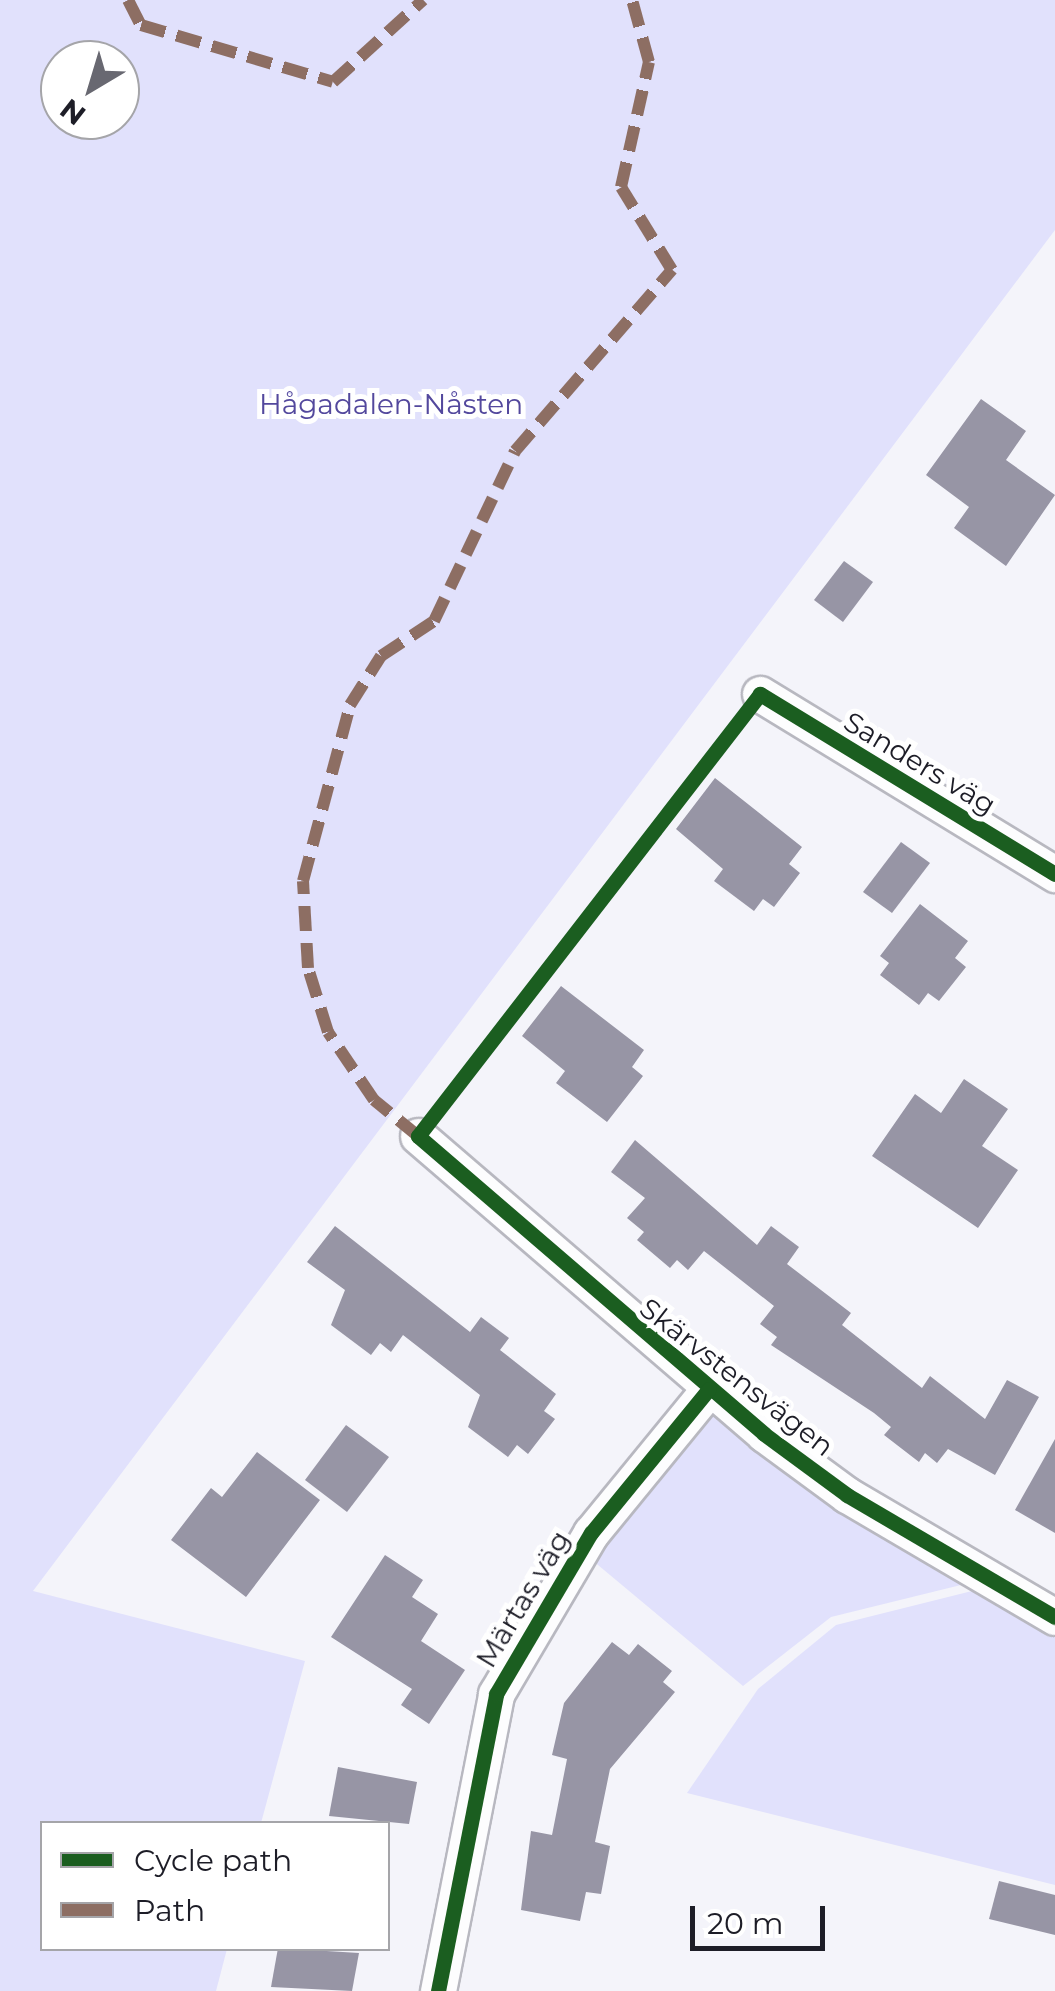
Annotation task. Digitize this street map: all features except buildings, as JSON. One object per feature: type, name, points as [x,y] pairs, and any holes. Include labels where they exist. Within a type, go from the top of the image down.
[{"type":"street","name":"Sanders väg","points":[[760,694],[1055,874]]},
{"type":"street","name":"Skärvstensvägen","points":[[418,1136],[709,1388],[848,1495],[1055,1617]]},
{"type":"street","name":"Märtas väg","points":[[438,1991],[496,1694],[591,1533],[709,1388]]},
{"type":"green space","name":"Hågadalen-Nåsten","points":[[0,0],[1055,0],[1055,230],[33,1591],[305,1661],[262,1821],[40,1821],[40,1951],[226,1951],[216,1991],[0,1991]]},
{"type":"green space","points":[[710,1404],[969,1583],[831,1617],[743,1686],[592,1560]]},
{"type":"green space","points":[[996,1585],[1055,1617],[1055,1885],[687,1793],[758,1689],[836,1625]]},
{"type":"marked path","points":[[128,0],[141,25],[333,82],[423,0]]},
{"type":"marked path","points":[[418,1136],[374,1100],[328,1032],[308,968],[303,881],[350,705],[381,656],[434,621],[515,451],[672,270],[621,187],[649,62],[632,0]]},
{"type":"cycle path","points":[[1055,874],[760,694],[418,1136],[764,1434],[847,1495],[1055,1617]]},
{"type":"cycle path","points":[[438,1991],[496,1694],[591,1533],[709,1389]]}]
